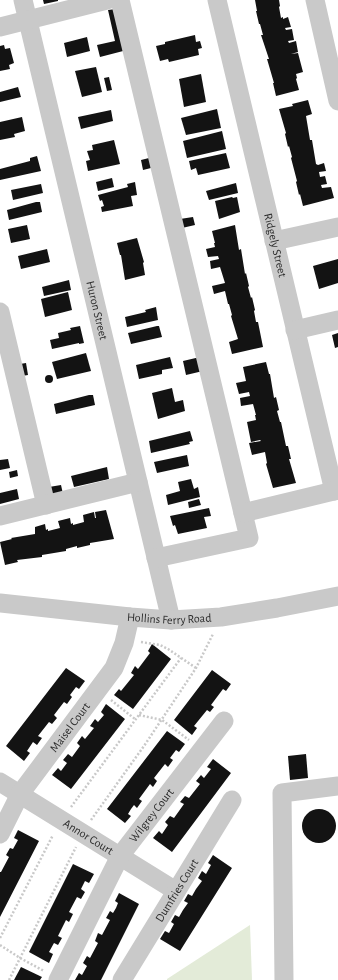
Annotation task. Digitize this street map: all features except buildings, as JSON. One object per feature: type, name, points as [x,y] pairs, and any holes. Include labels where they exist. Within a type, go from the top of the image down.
[{"type":"street","name":"Huron Street","points":[[23,0],[171,620]]},
{"type":"street","points":[[0,27],[107,0]]},
{"type":"street","points":[[120,0],[249,538],[156,558]]},
{"type":"street","name":"Ridgely Street","points":[[217,0],[295,330],[336,491]]},
{"type":"street","points":[[315,0],[338,101]]},
{"type":"street","points":[[274,241],[338,227]]},
{"type":"street","points":[[0,312],[46,505]]},
{"type":"street","points":[[295,330],[338,320]]},
{"type":"street","points":[[0,516],[138,482]]},
{"type":"street","points":[[242,513],[336,491]]},
{"type":"street","name":"Hollins Ferry Road","points":[[0,602],[130,617],[171,620],[221,617],[338,596]]},
{"type":"street","name":"Maisel Court","points":[[0,834],[20,794],[114,668],[120,655],[130,617]]},
{"type":"street","name":"Wilgrey Court","points":[[59,980],[120,856],[224,721]]},
{"type":"street","name":"Annor Court","points":[[0,782],[176,891]]},
{"type":"street","points":[[284,980],[282,793],[338,786]]},
{"type":"street","name":"Dumfries Court","points":[[122,980],[232,800]]},
{"type":"path","points":[[9,980],[82,833],[162,720],[196,668],[221,617]]},
{"type":"path","points":[[125,639],[168,649],[196,668]]},
{"type":"path","points":[[0,938],[61,820],[181,658]]},
{"type":"path","points":[[98,690],[136,719]]},
{"type":"path","points":[[139,715],[162,720],[202,750]]},
{"type":"path","points":[[0,945],[59,980]]},
{"type":"green space","points":[[250,925],[252,980],[167,980],[167,979]]}]
